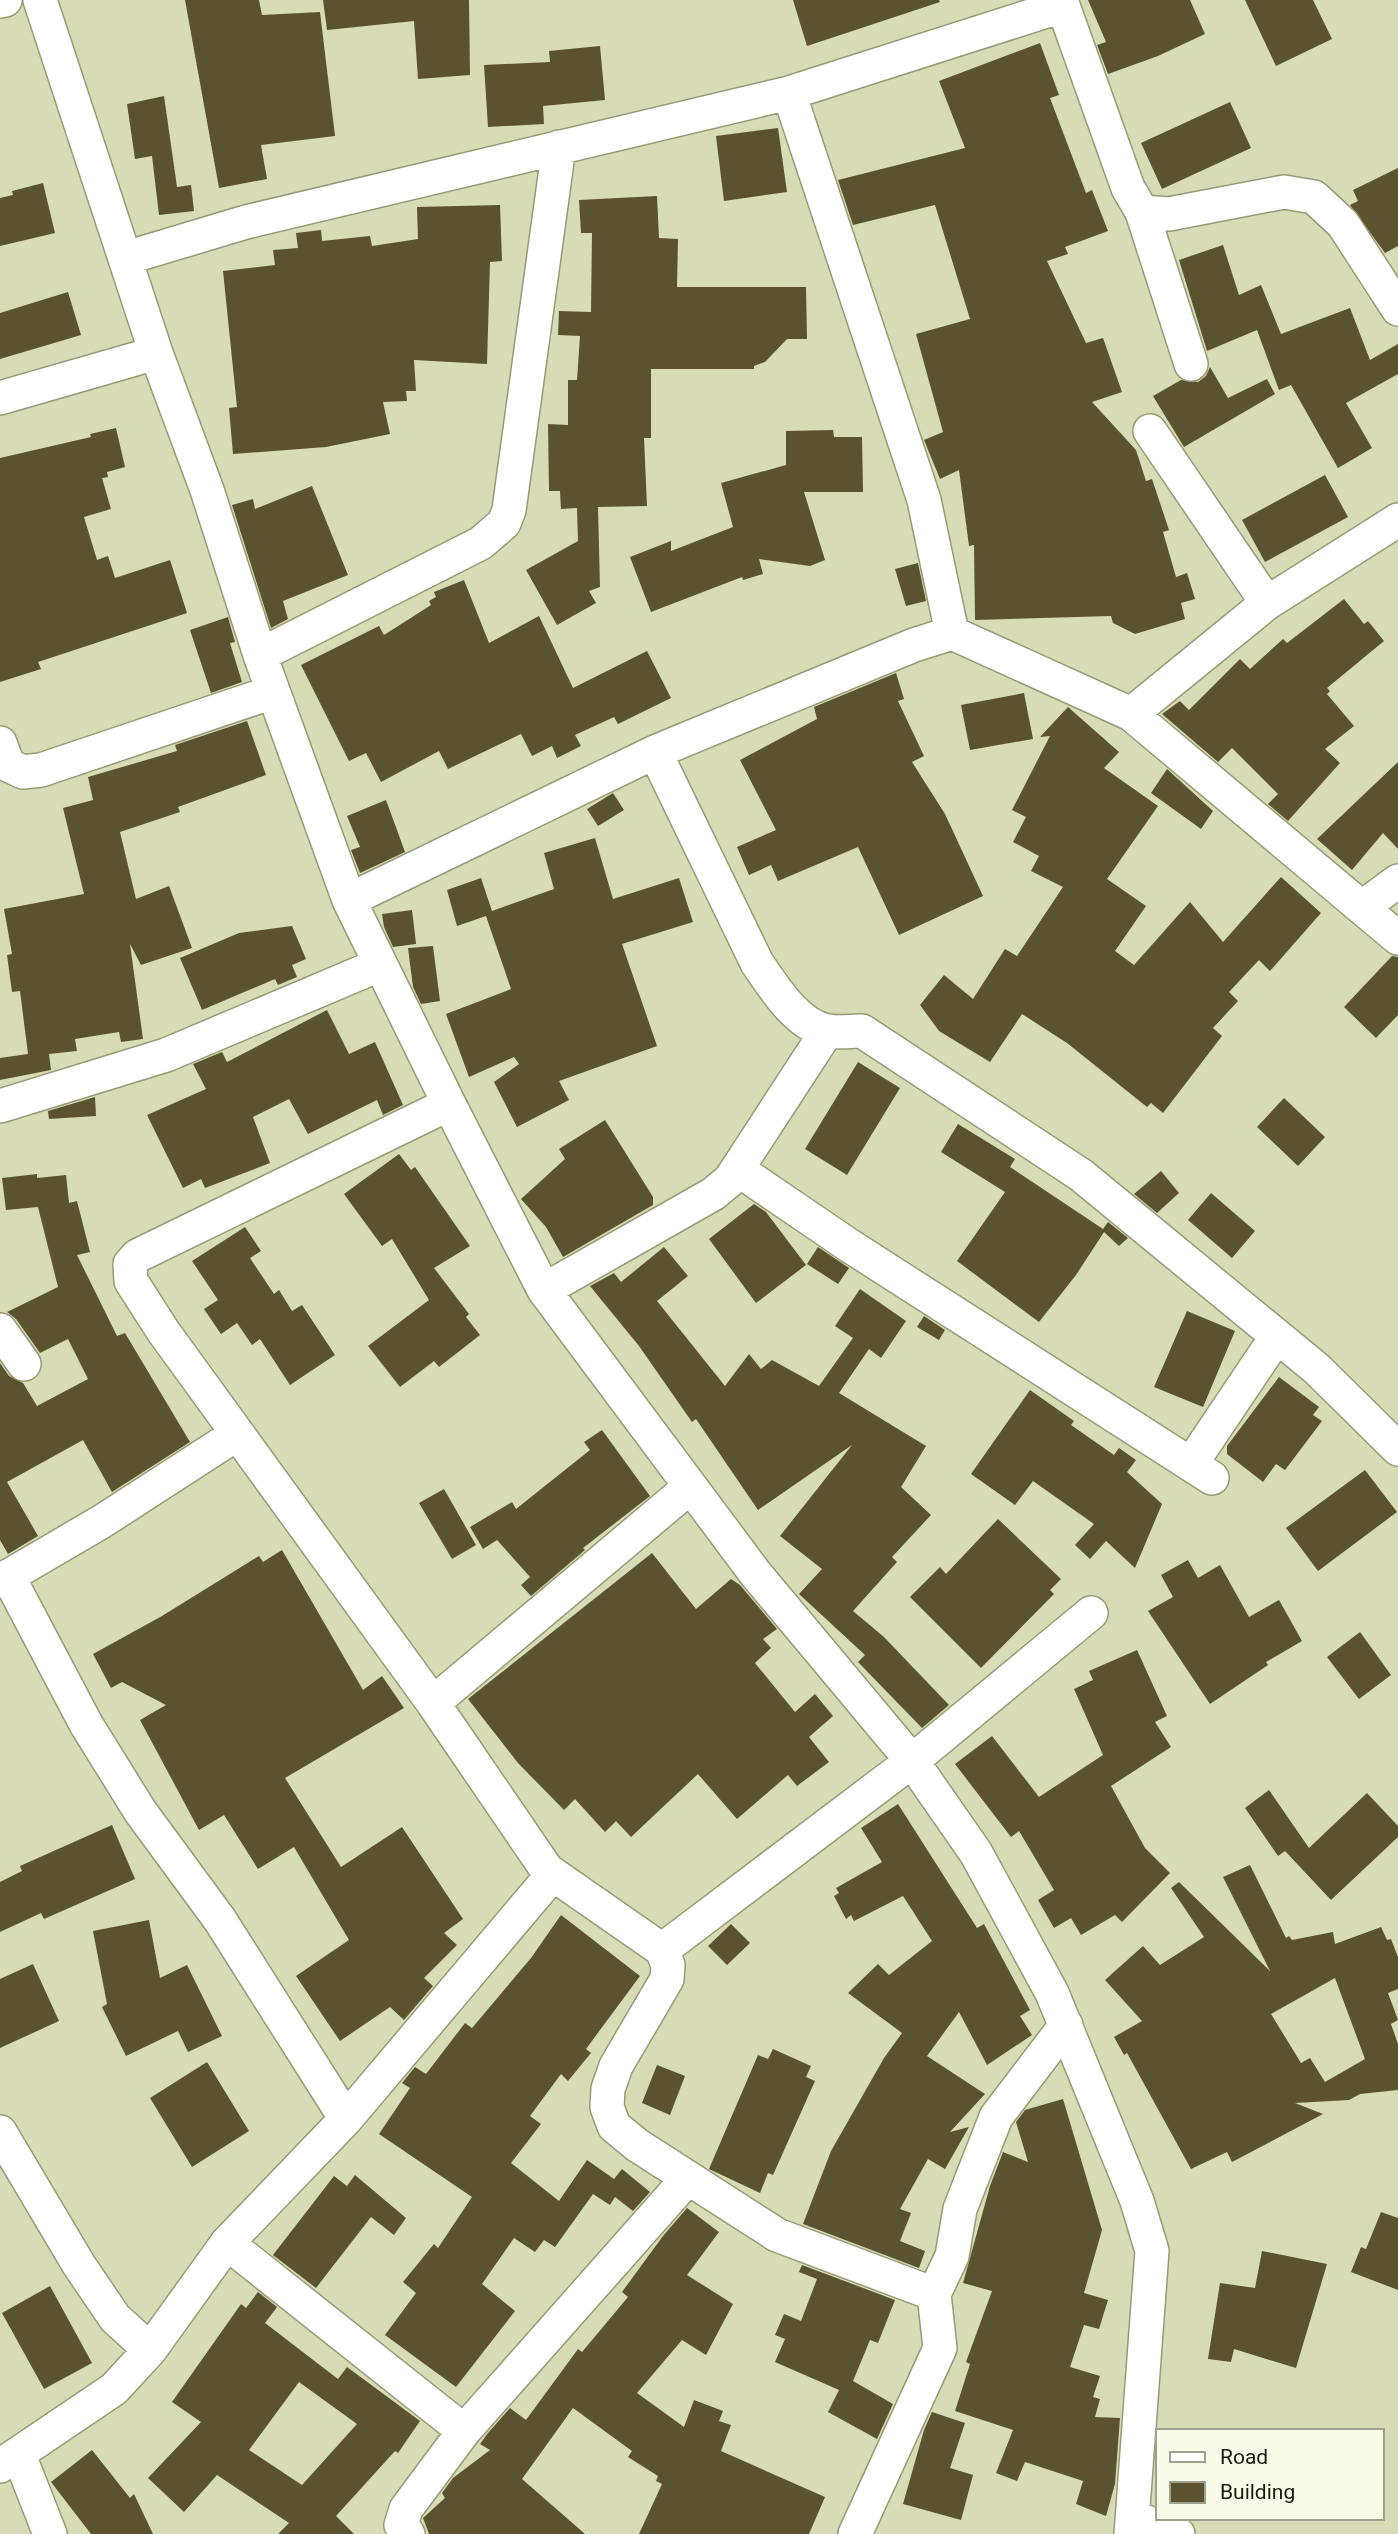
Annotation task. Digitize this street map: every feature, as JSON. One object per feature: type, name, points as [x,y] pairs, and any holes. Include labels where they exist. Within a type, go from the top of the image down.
[{"type":"street","points":[[40,0],[156,353],[207,490],[260,655],[349,900],[449,1104],[544,1290],[755,1573],[912,1761],[976,1853],[1052,1993],[1137,2201],[1152,2251],[1141,2372],[1132,2526],[1178,2534]]},
{"type":"street","points":[[125,258],[246,222],[789,93],[1062,3],[1128,188],[1142,212],[1191,364]]},
{"type":"street","points":[[789,93],[924,500],[953,632]]},
{"type":"street","points":[[260,655],[481,543],[504,523],[509,510],[559,147]]},
{"type":"street","points":[[1142,212],[1169,215],[1284,192],[1314,197],[1343,224],[1398,309]]},
{"type":"street","points":[[0,398],[156,353]]},
{"type":"street","points":[[1150,431],[1267,603]]},
{"type":"street","points":[[1131,714],[1267,603],[1398,520]]},
{"type":"street","points":[[349,900],[655,752],[914,645],[953,632],[1131,714],[1364,906],[1398,938]]},
{"type":"street","points":[[0,743],[8,765],[23,772],[41,769],[273,692]]},
{"type":"street","points":[[655,752],[757,963],[777,992],[800,1016],[827,1031],[862,1031],[1081,1175],[1317,1369],[1398,1449]]},
{"type":"street","points":[[1364,906],[1398,881]]},
{"type":"street","points":[[0,1106],[166,1055],[379,965]]},
{"type":"street","points":[[544,1290],[713,1194],[730,1180],[827,1031]]},
{"type":"street","points":[[449,1104],[137,1256],[130,1264],[131,1281],[237,1434],[433,1703],[547,1870],[662,1950],[668,1965],[667,1979],[616,2066],[608,2089],[607,2107],[614,2126],[638,2145],[777,2235],[934,2294]]},
{"type":"street","points":[[737,1168],[850,1246],[1202,1471],[1277,1336]]},
{"type":"street","points":[[0,1330],[24,1364]]},
{"type":"street","points":[[237,1434],[100,1522],[4,1578],[86,1724],[141,1811],[220,1920],[346,2119]]},
{"type":"street","points":[[433,1703],[690,1487]]},
{"type":"street","points":[[662,1950],[912,1761],[1091,1613]]},
{"type":"street","points":[[50,2534],[10,2460],[114,2389],[150,2350],[227,2243],[346,2119],[553,1874]]},
{"type":"street","points":[[855,2534],[940,2347],[934,2294],[952,2256],[960,2209],[996,2117],[1066,2025]]},
{"type":"street","points":[[0,2132],[108,2308],[150,2350]]},
{"type":"street","points":[[408,2534],[401,2525],[406,2509],[464,2431],[688,2178]]},
{"type":"street","points":[[227,2243],[464,2431]]},
{"type":"building","points":[[185,0],[259,0],[262,15],[320,12],[335,136],[261,145],[267,179],[219,188]]},
{"type":"building","points":[[323,0],[469,0],[470,75],[418,79],[414,21],[327,30]]},
{"type":"building","points":[[793,0],[939,0],[940,2],[807,46]]},
{"type":"building","points":[[1088,0],[1190,0],[1205,34],[1158,56],[1108,74],[1097,45],[1106,42]]},
{"type":"building","points":[[1245,0],[1313,0],[1332,39],[1276,66]]},
{"type":"building","points":[[1040,43],[1059,95],[1050,98],[1086,193],[1092,190],[1108,231],[1065,247],[1068,254],[1047,261],[1086,343],[1103,338],[1122,392],[1092,402],[1136,450],[1146,481],[1152,479],[1169,530],[1163,532],[1176,577],[1187,573],[1195,599],[1181,603],[1185,619],[1135,634],[1113,623],[1111,616],[975,620],[974,545],[969,546],[959,470],[940,479],[924,440],[943,432],[916,334],[970,319],[935,205],[853,225],[838,180],[965,148],[939,81]]},
{"type":"building","points":[[600,46],[605,100],[543,106],[544,124],[488,127],[484,65],[550,62],[549,51]]},
{"type":"building","points":[[164,96],[177,187],[191,185],[194,211],[159,215],[152,156],[135,159],[127,104]]},
{"type":"building","points":[[1230,102],[1251,148],[1162,189],[1141,143]]},
{"type":"building","points":[[778,128],[787,192],[724,201],[716,136]]},
{"type":"building","points":[[1398,168],[1398,246],[1385,253],[1350,205],[1358,201],[1353,190]]},
{"type":"building","points":[[43,183],[55,233],[0,246],[0,198],[13,195],[12,191]]},
{"type":"building","points":[[657,196],[659,238],[678,239],[677,287],[806,287],[807,339],[787,339],[765,362],[754,366],[754,369],[651,369],[651,438],[644,438],[647,506],[598,507],[600,587],[589,591],[596,603],[557,625],[526,570],[578,541],[577,508],[561,509],[560,491],[549,491],[548,424],[568,425],[568,380],[577,380],[580,336],[558,335],[559,311],[591,312],[592,233],[581,233],[579,200]]},
{"type":"building","points":[[500,205],[502,261],[490,262],[487,364],[414,360],[416,391],[406,391],[407,401],[383,402],[390,434],[326,447],[233,454],[229,408],[237,407],[223,271],[275,265],[273,250],[298,248],[296,233],[321,230],[322,241],[370,236],[372,246],[418,239],[417,207]]},
{"type":"building","points":[[1223,245],[1239,295],[1261,285],[1281,334],[1350,308],[1370,360],[1398,344],[1398,374],[1346,403],[1372,448],[1338,468],[1291,385],[1279,390],[1257,330],[1207,351],[1179,260]]},
{"type":"building","points":[[68,292],[81,335],[0,359],[0,313]]},
{"type":"building","points":[[1210,367],[1228,398],[1267,379],[1275,394],[1184,447],[1153,396],[1181,380],[1198,382],[1206,376]]},
{"type":"building","points":[[116,428],[125,467],[107,472],[108,477],[102,478],[111,509],[84,517],[97,560],[108,556],[115,578],[170,560],[187,613],[38,662],[41,669],[0,682],[0,458],[91,437],[90,434]]},
{"type":"building","points":[[833,430],[834,437],[862,437],[863,492],[804,492],[825,560],[810,566],[759,559],[763,574],[743,580],[742,577],[651,612],[630,557],[671,541],[671,551],[733,527],[721,483],[786,465],[786,431]]},
{"type":"building","points":[[1325,475],[1348,517],[1265,562],[1242,520]]},
{"type":"building","points":[[312,486],[348,575],[283,601],[288,619],[271,628],[232,505],[253,499],[255,509]]},
{"type":"building","points":[[918,563],[926,601],[906,606],[895,569]]},
{"type":"building","points":[[464,580],[489,643],[539,616],[573,688],[647,651],[671,698],[618,724],[614,717],[575,735],[581,746],[557,758],[552,746],[532,756],[521,734],[448,769],[439,751],[381,782],[366,753],[349,761],[301,665],[379,626],[384,635],[431,605],[429,601],[436,597],[434,592]]},
{"type":"building","points":[[1344,599],[1364,624],[1368,621],[1384,641],[1327,688],[1330,691],[1327,694],[1354,726],[1325,749],[1340,763],[1288,821],[1268,804],[1278,794],[1232,748],[1218,762],[1162,714],[1180,701],[1189,710],[1240,659],[1250,669],[1283,639],[1287,643]]},
{"type":"building","points":[[228,617],[235,642],[230,643],[242,682],[211,693],[190,630]]},
{"type":"building","points":[[896,673],[904,699],[898,701],[924,756],[912,762],[945,814],[983,896],[899,935],[858,847],[778,881],[771,865],[749,875],[737,847],[776,830],[740,760],[817,719],[814,707]]},
{"type":"building","points":[[1024,693],[1033,739],[970,750],[961,705]]},
{"type":"building","points":[[1068,707],[1119,752],[1104,768],[1158,806],[1107,879],[1146,906],[1115,951],[1134,965],[1190,902],[1223,942],[1281,877],[1321,913],[1270,971],[1259,960],[1229,992],[1238,1001],[1213,1028],[1222,1036],[1163,1113],[1151,1103],[1147,1107],[1067,1043],[1022,1014],[990,1062],[939,1031],[920,1005],[944,975],[973,999],[1005,949],[1017,956],[1063,887],[1031,871],[1039,856],[1013,842],[1026,817],[1012,810],[1050,736],[1040,737]]},
{"type":"building","points":[[247,721],[266,775],[178,807],[180,812],[120,832],[136,899],[169,886],[192,948],[141,965],[130,944],[143,1039],[121,1042],[119,1032],[75,1039],[77,1051],[49,1054],[51,1070],[0,1080],[0,1058],[28,1054],[20,991],[12,992],[7,955],[12,954],[4,909],[84,894],[63,808],[93,800],[88,777],[177,751],[175,745]]},
{"type":"building","points":[[1398,762],[1398,849],[1383,833],[1352,870],[1317,839]]},
{"type":"building","points":[[1167,769],[1213,811],[1201,829],[1151,793]]},
{"type":"building","points":[[613,793],[624,810],[598,826],[587,809]]},
{"type":"building","points":[[386,800],[405,852],[360,873],[351,850],[360,847],[347,816]]},
{"type":"building","points":[[595,838],[613,899],[679,878],[693,922],[622,944],[657,1046],[559,1081],[569,1100],[517,1127],[494,1082],[519,1064],[514,1057],[469,1077],[446,1014],[511,989],[486,916],[457,926],[447,890],[481,878],[492,911],[554,889],[544,853]]},
{"type":"building","points":[[412,910],[416,944],[393,947],[384,927],[382,914]]},
{"type":"building","points":[[292,926],[306,959],[292,965],[297,977],[278,985],[275,979],[202,1010],[180,958],[239,933]]},
{"type":"building","points":[[433,946],[440,1001],[421,1004],[413,987],[408,948]]},
{"type":"building","points":[[1392,956],[1398,957],[1398,1015],[1376,1038],[1344,1007]]},
{"type":"building","points":[[327,1010],[349,1054],[375,1042],[403,1105],[383,1115],[377,1100],[308,1134],[289,1099],[253,1117],[270,1163],[205,1188],[201,1179],[183,1188],[147,1115],[206,1089],[193,1064],[222,1052],[227,1062]]},
{"type":"building","points":[[858,1062],[900,1088],[847,1175],[805,1149]]},
{"type":"building","points":[[95,1097],[96,1116],[49,1119],[48,1111]]},
{"type":"building","points":[[1284,1098],[1325,1137],[1298,1166],[1257,1127]]},
{"type":"building","points":[[605,1120],[653,1197],[653,1205],[563,1257],[546,1227],[521,1199],[565,1159],[559,1149]]},
{"type":"building","points":[[958,1124],[1015,1159],[1010,1167],[1103,1229],[1108,1222],[1128,1238],[1119,1246],[1104,1232],[1076,1275],[1039,1322],[957,1261],[1005,1192],[941,1152]]},
{"type":"building","points":[[399,1154],[411,1170],[415,1167],[470,1246],[434,1268],[469,1314],[466,1317],[480,1335],[439,1367],[434,1361],[400,1387],[368,1346],[429,1300],[392,1239],[382,1246],[344,1194]]},
{"type":"building","points":[[1161,1171],[1179,1193],[1157,1213],[1134,1194]]},
{"type":"building","points":[[37,1174],[37,1178],[66,1175],[69,1203],[77,1201],[90,1252],[77,1255],[117,1336],[125,1333],[190,1442],[112,1492],[83,1440],[7,1482],[38,1536],[8,1554],[0,1540],[0,1363],[9,1376],[23,1383],[37,1406],[88,1379],[68,1339],[40,1353],[16,1319],[7,1312],[58,1287],[38,1207],[6,1210],[2,1178]]},
{"type":"building","points":[[1211,1193],[1255,1231],[1232,1258],[1188,1220]]},
{"type":"building","points":[[754,1204],[766,1212],[806,1265],[756,1303],[709,1239]]},
{"type":"building","points":[[245,1227],[261,1251],[250,1258],[274,1294],[279,1290],[292,1311],[302,1305],[335,1355],[290,1385],[260,1339],[252,1345],[237,1323],[221,1334],[204,1309],[218,1300],[192,1261]]},
{"type":"building","points":[[664,1247],[688,1276],[657,1301],[725,1386],[749,1354],[761,1369],[772,1360],[819,1386],[853,1338],[835,1326],[860,1289],[906,1321],[881,1358],[869,1349],[839,1393],[926,1446],[901,1487],[931,1515],[892,1557],[897,1562],[853,1611],[884,1637],[949,1705],[922,1728],[858,1662],[865,1655],[799,1594],[822,1569],[780,1536],[852,1445],[758,1510],[696,1419],[692,1422],[639,1346],[590,1286],[614,1273],[621,1282]]},
{"type":"building","points":[[818,1247],[849,1268],[838,1284],[807,1264]]},
{"type":"building","points":[[1187,1311],[1235,1331],[1203,1407],[1154,1387]]},
{"type":"building","points":[[924,1316],[945,1330],[939,1340],[917,1327]]},
{"type":"building","points":[[1279,1377],[1319,1407],[1313,1415],[1322,1421],[1285,1470],[1276,1464],[1263,1482],[1227,1454],[1227,1446]]},
{"type":"building","points":[[1030,1390],[1074,1421],[1071,1425],[1114,1455],[1119,1448],[1136,1460],[1127,1472],[1162,1504],[1135,1568],[1106,1541],[1090,1559],[1075,1545],[1094,1524],[1033,1481],[1015,1505],[971,1474]]},
{"type":"building","points":[[602,1430],[650,1496],[583,1548],[585,1550],[531,1596],[521,1585],[530,1577],[497,1540],[483,1549],[470,1527],[512,1502],[516,1509],[590,1450],[584,1442]]},
{"type":"building","points":[[1365,1470],[1397,1512],[1318,1571],[1286,1528]]},
{"type":"building","points":[[444,1489],[476,1545],[452,1559],[419,1503]]},
{"type":"building","points":[[998,1519],[1061,1579],[1050,1590],[1054,1594],[981,1668],[910,1597],[940,1567],[946,1574]]},
{"type":"building","points":[[282,1550],[363,1690],[382,1676],[404,1708],[285,1778],[341,1867],[402,1827],[463,1919],[444,1933],[457,1945],[424,1978],[433,1986],[404,2020],[390,2007],[340,2041],[296,1976],[349,1940],[294,1847],[258,1869],[224,1815],[199,1830],[140,1720],[166,1705],[122,1682],[111,1688],[93,1654],[162,1616],[259,1556],[263,1562]]},
{"type":"building","points":[[652,1553],[696,1609],[731,1579],[740,1585],[777,1629],[763,1639],[771,1648],[755,1663],[795,1712],[815,1694],[833,1716],[809,1737],[829,1762],[797,1786],[788,1775],[737,1819],[698,1774],[631,1837],[616,1821],[605,1832],[575,1799],[564,1810],[518,1763],[468,1699]]},
{"type":"building","points":[[1188,1560],[1198,1578],[1220,1565],[1249,1617],[1279,1600],[1302,1641],[1266,1662],[1268,1665],[1210,1704],[1148,1611],[1173,1597],[1161,1575]]},
{"type":"building","points":[[1360,1632],[1391,1675],[1359,1699],[1327,1657]]},
{"type":"building","points":[[1137,1650],[1167,1716],[1155,1722],[1171,1747],[1111,1786],[1145,1848],[1170,1873],[1122,1922],[1115,1915],[1081,1935],[1071,1918],[1054,1928],[1038,1900],[1054,1890],[1019,1831],[1011,1837],[955,1764],[992,1736],[1039,1797],[1103,1755],[1074,1689],[1093,1680],[1089,1671]]},
{"type":"building","points":[[1269,1790],[1309,1848],[1367,1793],[1398,1826],[1398,1837],[1331,1900],[1285,1851],[1278,1856],[1245,1808]]},
{"type":"building","points":[[898,1804],[977,1928],[984,1924],[1030,2010],[1020,2016],[1032,2035],[987,2065],[959,2012],[927,2056],[985,2094],[950,2132],[969,2127],[945,2169],[928,2159],[900,2209],[911,2213],[900,2241],[925,2251],[919,2268],[803,2224],[831,2151],[884,2058],[902,2033],[848,1993],[878,1964],[889,1975],[932,1941],[903,1896],[854,1921],[851,1915],[846,1919],[834,1896],[839,1893],[836,1888],[882,1862],[861,1828]]},
{"type":"building","points":[[112,1825],[135,1879],[44,1919],[41,1913],[0,1932],[0,1882],[22,1871],[20,1866]]},
{"type":"building","points":[[1250,1865],[1286,1938],[1289,1936],[1292,1940],[1333,1932],[1335,1944],[1381,1927],[1387,1940],[1391,1939],[1398,1957],[1398,1989],[1388,1993],[1398,2020],[1391,2024],[1398,2044],[1398,2090],[1360,2094],[1349,2100],[1295,2103],[1323,2114],[1232,2162],[1227,2152],[1191,2169],[1127,2053],[1124,2055],[1114,2037],[1142,2021],[1105,1980],[1143,1946],[1160,1965],[1204,1937],[1171,1888],[1179,1882],[1270,1971],[1223,1877]],"holes":[[[1335,1978],[1365,2059],[1325,2082],[1310,2058],[1301,2063],[1271,2014]]]},
{"type":"building","points":[[561,1915],[640,1976],[586,2049],[591,2053],[568,2081],[561,2074],[530,2116],[541,2124],[511,2163],[559,2201],[587,2160],[614,2179],[622,2169],[650,2192],[633,2211],[615,2197],[610,2205],[593,2194],[555,2247],[544,2240],[535,2252],[514,2238],[482,2284],[515,2311],[456,2387],[385,2335],[416,2293],[403,2282],[434,2244],[438,2248],[472,2197],[379,2134],[410,2088],[402,2083],[415,2067],[426,2074],[465,2023],[472,2028],[531,1958]]},
{"type":"building","points":[[149,1920],[160,1978],[187,1965],[222,2036],[188,2052],[178,2031],[126,2056],[102,2007],[107,2004],[93,1931]]},
{"type":"building","points":[[731,1924],[750,1943],[727,1965],[708,1946]]},
{"type":"building","points":[[33,1964],[59,2021],[0,2048],[0,1979]]},
{"type":"building","points":[[773,2049],[811,2066],[806,2077],[815,2081],[773,2175],[768,2173],[760,2193],[709,2169],[758,2055],[768,2059]]},
{"type":"building","points":[[207,2062],[249,2131],[192,2167],[150,2098]]},
{"type":"building","points":[[657,2065],[685,2076],[670,2115],[642,2103]]},
{"type":"building","points":[[1063,2099],[1102,2230],[1084,2293],[1108,2300],[1099,2329],[1084,2325],[1070,2367],[1100,2376],[1093,2397],[1100,2399],[1095,2417],[1120,2418],[1115,2484],[1106,2516],[1076,2504],[1083,2481],[1025,2462],[1017,2481],[996,2473],[1013,2430],[955,2411],[970,2364],[966,2362],[992,2291],[963,2283],[990,2186],[1003,2152],[1028,2162],[1016,2122],[1025,2110]]},
{"type":"building","points":[[355,2175],[406,2218],[394,2235],[371,2217],[316,2288],[273,2255],[334,2176],[347,2186]]},
{"type":"building","points":[[687,2208],[719,2232],[687,2275],[733,2304],[706,2355],[682,2340],[637,2393],[684,2427],[694,2400],[723,2411],[719,2421],[731,2425],[721,2451],[825,2497],[809,2534],[639,2534],[662,2484],[656,2481],[658,2476],[628,2457],[632,2451],[573,2408],[522,2479],[585,2534],[429,2534],[423,2518],[445,2498],[442,2493],[453,2478],[490,2450],[480,2444],[488,2433],[510,2408],[526,2420],[578,2349],[582,2352],[628,2297],[622,2292]]},
{"type":"building","points":[[1381,2212],[1398,2218],[1398,2290],[1351,2272],[1361,2247],[1366,2249]]},
{"type":"building","points":[[1262,2251],[1327,2264],[1296,2368],[1234,2349],[1231,2362],[1208,2359],[1220,2283],[1255,2288]]},
{"type":"building","points":[[802,2265],[895,2300],[878,2343],[870,2340],[853,2381],[893,2404],[877,2439],[828,2412],[839,2390],[775,2362],[785,2339],[775,2335],[784,2314],[801,2321],[817,2279],[799,2272]]},
{"type":"building","points":[[50,2286],[92,2363],[44,2389],[2,2313]]},
{"type":"building","points":[[258,2292],[277,2307],[265,2323],[338,2379],[347,2367],[420,2421],[398,2453],[395,2451],[336,2516],[354,2534],[278,2534],[289,2523],[217,2475],[184,2512],[148,2478],[201,2422],[172,2402],[241,2304],[246,2308]],"holes":[[[299,2382],[357,2424],[302,2485],[249,2450]]]},
{"type":"building","points":[[932,2412],[965,2423],[950,2468],[973,2475],[961,2520],[903,2504],[924,2430]]},
{"type":"building","points":[[92,2450],[130,2498],[134,2494],[153,2534],[91,2534],[51,2482]]}]
